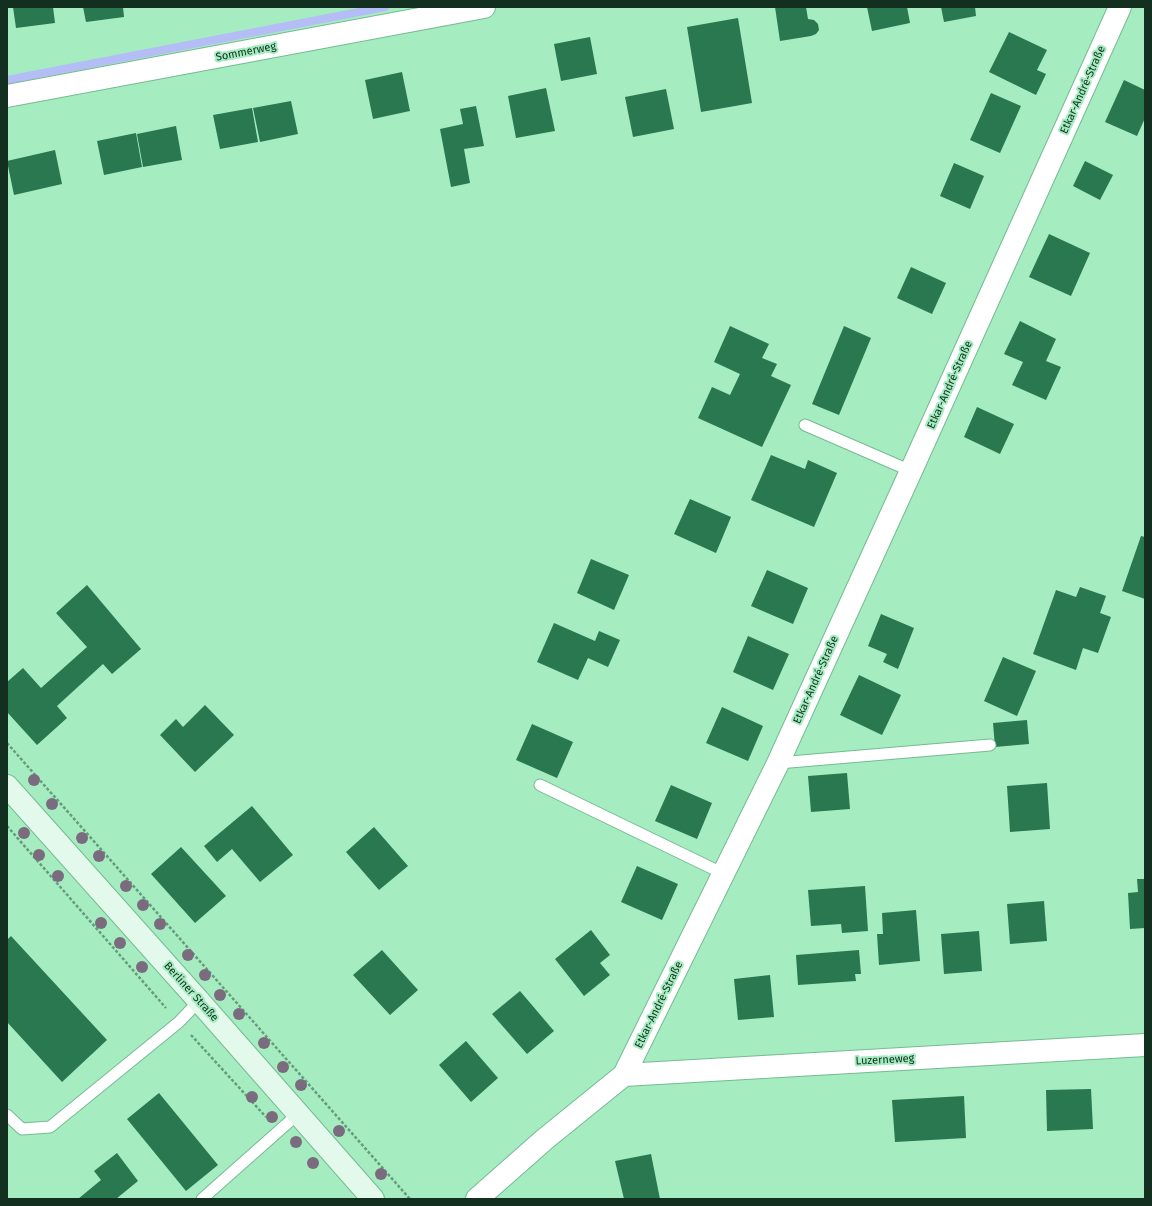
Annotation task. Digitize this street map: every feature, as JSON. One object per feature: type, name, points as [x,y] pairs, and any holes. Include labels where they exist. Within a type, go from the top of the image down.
[{"type":"street","name":"Sommerweg","points":[[7,96],[484,7]]},
{"type":"street","name":"Etkar-André-Straße","points":[[477,1199],[545,1139],[624,1074],[778,763],[1120,7]]},
{"type":"street","name":"Berliner Straße","points":[[7,786],[299,1113],[373,1199]]},
{"type":"street","name":"Luzerneweg","points":[[624,1074],[1145,1044]]},
{"type":"lane","points":[[805,425],[911,471]]},
{"type":"lane","points":[[778,763],[990,745]]},
{"type":"lane","points":[[540,785],[724,874]]},
{"type":"lane","points":[[7,1115],[22,1128],[50,1127],[179,1022],[199,1001]]},
{"type":"lane","points":[[202,1199],[299,1113]]},
{"type":"path","points":[[7,743],[410,1199]]},
{"type":"building","points":[[13,7],[53,7],[55,23],[16,28]]},
{"type":"building","points":[[83,7],[123,7],[124,17],[86,22]]},
{"type":"building","points":[[775,7],[806,7],[808,19],[814,20],[818,24],[819,30],[816,34],[811,36],[780,41]]},
{"type":"building","points":[[867,7],[907,7],[910,23],[872,31]]},
{"type":"building","points":[[941,7],[975,7],[976,16],[944,22]]},
{"type":"building","points":[[738,18],[752,103],[701,112],[687,27]]},
{"type":"building","points":[[1009,32],[1047,50],[1037,70],[1046,74],[1036,95],[989,72]]},
{"type":"building","points":[[590,37],[597,74],[561,81],[554,44]]},
{"type":"building","points":[[402,72],[410,111],[373,119],[365,80]]},
{"type":"building","points":[[1124,80],[1145,90],[1145,118],[1137,136],[1105,122]]},
{"type":"building","points":[[546,88],[555,131],[516,138],[508,96]]},
{"type":"building","points":[[666,89],[674,129],[633,137],[625,97]]},
{"type":"building","points":[[991,93],[1021,106],[1000,153],[970,140]]},
{"type":"building","points":[[291,101],[298,134],[260,142],[253,108]]},
{"type":"building","points":[[476,106],[484,146],[464,149],[470,183],[451,187],[440,129],[463,124],[460,109]]},
{"type":"building","points":[[252,108],[258,142],[220,149],[213,115]]},
{"type":"building","points":[[176,126],[182,160],[143,167],[137,134]]},
{"type":"building","points":[[136,133],[142,167],[104,175],[97,141]]},
{"type":"building","points":[[55,150],[62,184],[14,195],[7,161]]},
{"type":"building","points":[[1085,161],[1113,175],[1100,200],[1073,186]]},
{"type":"building","points":[[954,163],[984,176],[970,209],[940,196]]},
{"type":"building","points":[[1049,234],[1090,253],[1071,296],[1029,277]]},
{"type":"building","points":[[911,267],[946,283],[932,314],[897,298]]},
{"type":"building","points":[[1020,321],[1056,339],[1046,361],[1061,367],[1046,400],[1012,385],[1023,362],[1004,354]]},
{"type":"building","points":[[730,326],[769,344],[762,358],[777,364],[771,376],[791,385],[762,447],[698,418],[712,387],[730,395],[740,374],[714,362]]},
{"type":"building","points":[[844,326],[871,338],[839,415],[812,404]]},
{"type":"building","points":[[977,407],[1014,424],[1000,454],[964,437]]},
{"type":"building","points":[[771,455],[805,469],[808,460],[837,473],[814,527],[751,500]]},
{"type":"building","points":[[690,499],[731,517],[716,553],[674,534]]},
{"type":"building","points":[[1141,536],[1145,537],[1145,599],[1122,591]]},
{"type":"building","points":[[591,559],[629,575],[614,610],[577,593]]},
{"type":"building","points":[[767,570],[808,588],[793,624],[751,606]]},
{"type":"building","points":[[87,585],[141,649],[112,674],[103,664],[57,706],[67,718],[37,745],[7,712],[7,682],[23,668],[41,688],[87,647],[56,613]]},
{"type":"building","points":[[1080,587],[1106,596],[1100,613],[1111,617],[1098,653],[1083,648],[1076,670],[1033,654],[1056,590],[1076,597]]},
{"type":"building","points":[[881,614],[914,628],[898,669],[883,662],[887,654],[868,646]]},
{"type":"building","points":[[554,623],[595,641],[599,631],[620,640],[608,667],[588,658],[578,680],[537,662]]},
{"type":"building","points":[[748,636],[789,654],[773,690],[733,672]]},
{"type":"building","points":[[1003,657],[1036,671],[1017,716],[984,701]]},
{"type":"building","points":[[859,675],[901,695],[882,735],[840,715]]},
{"type":"building","points":[[205,705],[234,735],[195,772],[160,735],[176,719],[183,727]]},
{"type":"building","points":[[722,707],[763,726],[748,761],[706,743]]},
{"type":"building","points":[[1027,720],[1029,744],[995,747],[993,723]]},
{"type":"building","points":[[532,724],[573,742],[557,778],[516,760]]},
{"type":"building","points":[[847,773],[850,809],[811,812],[808,776]]},
{"type":"building","points":[[1047,783],[1050,829],[1010,832],[1007,786]]},
{"type":"building","points":[[671,785],[712,803],[697,839],[655,821]]},
{"type":"building","points":[[252,806],[293,855],[260,882],[232,849],[217,862],[204,846]]},
{"type":"building","points":[[374,827],[408,866],[379,890],[346,852]]},
{"type":"building","points":[[181,847],[226,896],[195,923],[151,874]]},
{"type":"building","points":[[637,866],[678,884],[662,920],[621,902]]},
{"type":"building","points":[[1137,879],[1145,879],[1145,928],[1130,929],[1128,893],[1138,892]]},
{"type":"building","points":[[865,886],[868,931],[842,933],[841,924],[811,926],[808,890]]},
{"type":"building","points":[[1044,901],[1047,941],[1010,944],[1007,904]]},
{"type":"building","points":[[916,910],[920,961],[879,965],[877,934],[883,934],[882,913]]},
{"type":"building","points":[[591,930],[610,955],[600,963],[610,975],[584,996],[555,959]]},
{"type":"building","points":[[979,931],[982,971],[944,974],[941,934]]},
{"type":"building","points":[[11,936],[107,1040],[62,1082],[7,1022],[7,940]]},
{"type":"building","points":[[382,950],[418,990],[390,1015],[353,975]]},
{"type":"building","points":[[859,950],[861,974],[855,974],[856,981],[798,985],[796,955]]},
{"type":"building","points":[[770,975],[774,1017],[738,1020],[734,979]]},
{"type":"building","points":[[520,991],[554,1031],[527,1054],[492,1014]]},
{"type":"building","points":[[466,1041],[498,1078],[471,1102],[439,1065]]},
{"type":"building","points":[[1091,1089],[1093,1129],[1047,1131],[1046,1090]]},
{"type":"building","points":[[159,1093],[218,1165],[186,1191],[127,1119]]},
{"type":"building","points":[[964,1096],[966,1138],[895,1142],[892,1100]]},
{"type":"building","points":[[117,1153],[138,1181],[116,1199],[78,1199],[101,1180],[94,1171]]},
{"type":"building","points":[[651,1154],[660,1199],[624,1199],[615,1161]]},
{"type":"waterway","points":[[7,80],[385,7]]}]
